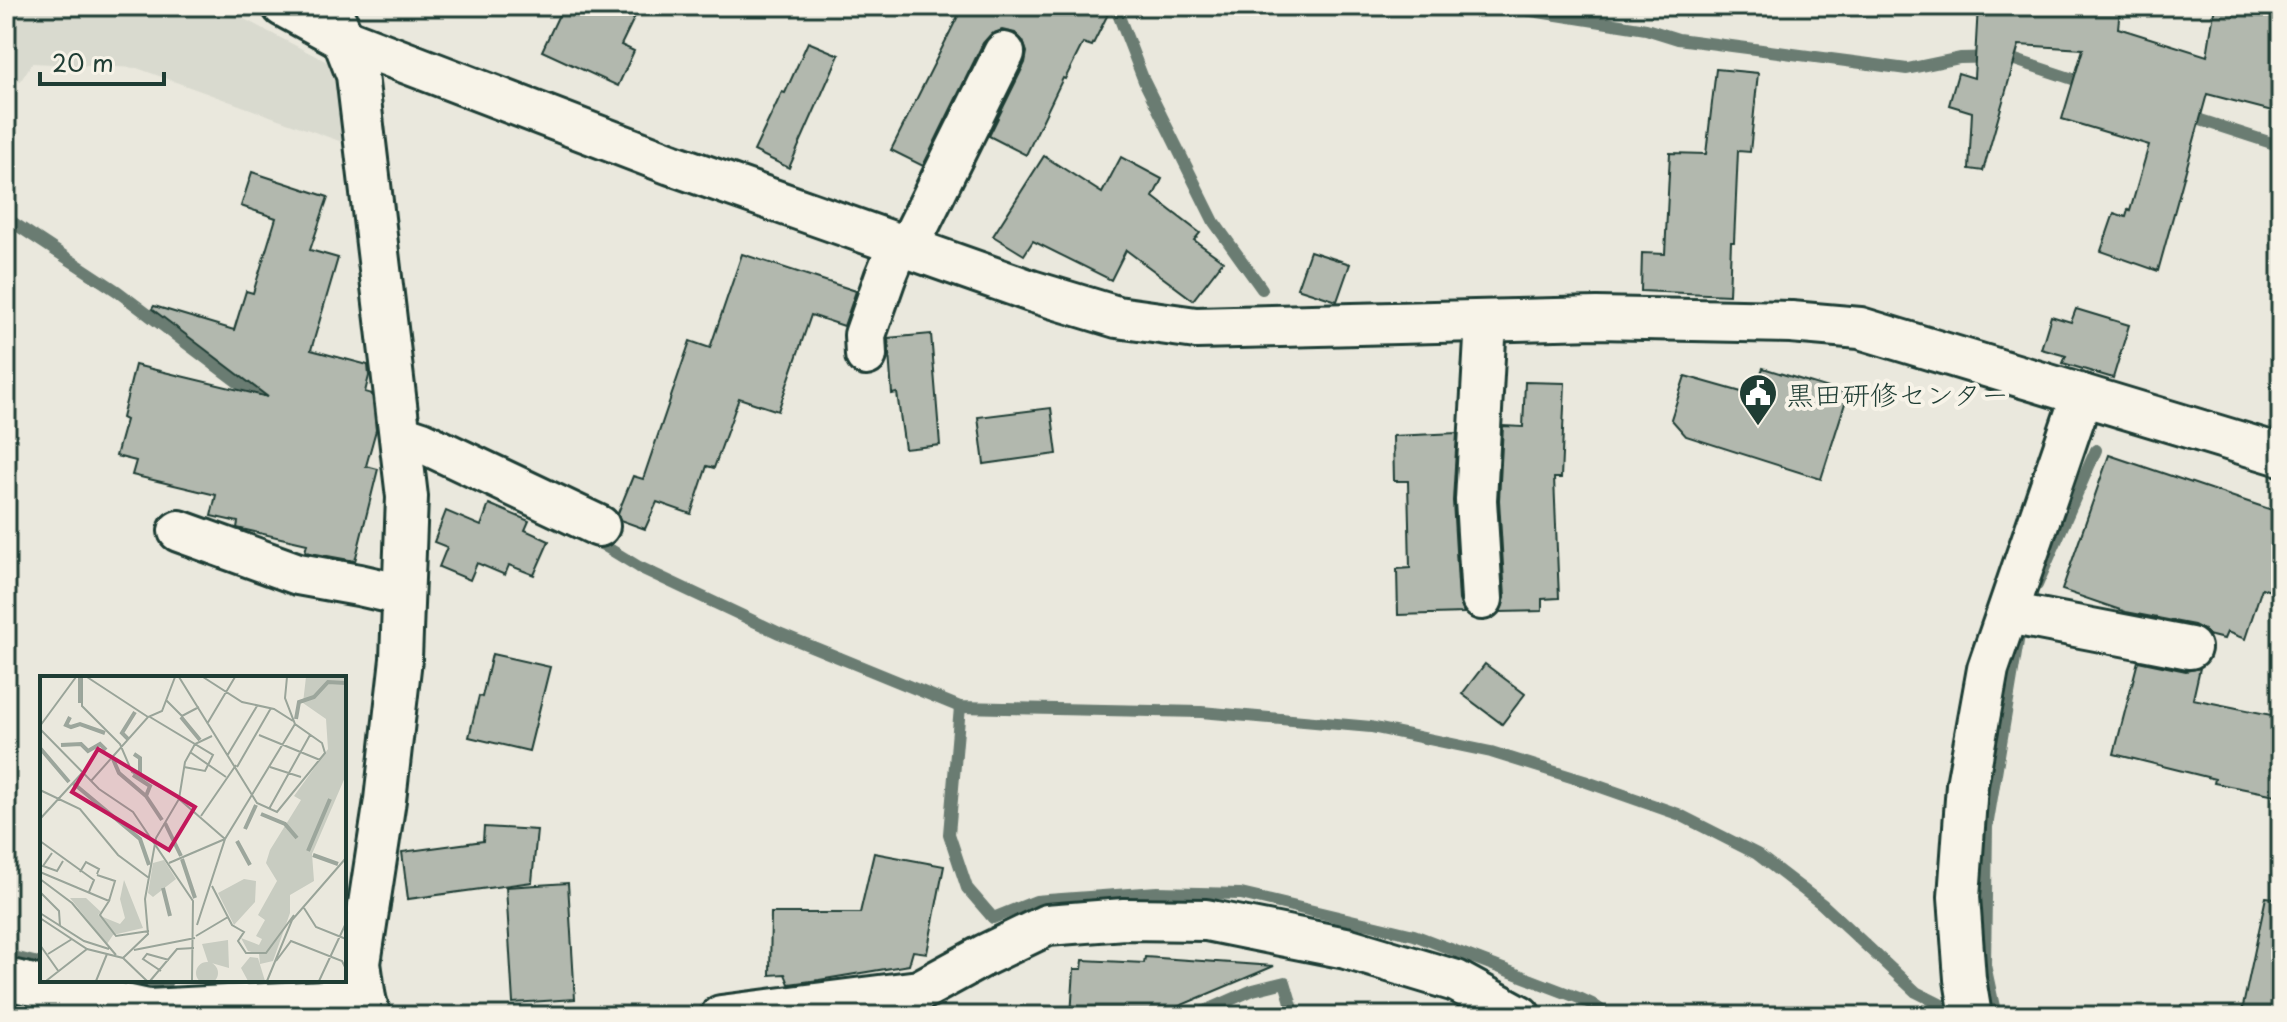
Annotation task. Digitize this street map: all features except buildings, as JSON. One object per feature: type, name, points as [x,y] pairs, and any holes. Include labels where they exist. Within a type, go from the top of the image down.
[{"type":"street","points":[[283,6],[336,22],[671,164],[1031,291],[1117,317],[1196,328],[1597,318],[1791,322],[1860,328],[2281,455]]},
{"type":"street","points":[[6,979],[148,1010],[368,1008],[360,963],[385,800],[401,659],[407,497],[357,75],[336,22]]},
{"type":"street","points":[[866,355],[865,335],[885,278],[1004,53]]},
{"type":"street","points":[[1482,599],[1476,500],[1486,321]]},
{"type":"street","points":[[1971,1016],[1959,897],[1967,785],[1988,669],[2082,395]]},
{"type":"street","points":[[401,435],[422,442],[599,526]]},
{"type":"street","points":[[179,531],[298,574],[403,595]]},
{"type":"street","points":[[2008,613],[2190,648]]},
{"type":"street","points":[[721,1016],[919,991],[1047,925],[1124,919],[1206,920],[1346,948],[1456,981],[1520,1016]]},
{"type":"shaded area","points":[[6,6],[219,6],[333,65],[345,143],[137,68],[32,63],[20,82],[6,75]]},
{"type":"waterway","points":[[1115,6],[1144,81],[1214,222],[1262,289]]},
{"type":"waterway","points":[[1500,6],[1646,29],[1678,39],[1907,69],[1960,58],[2006,57],[2088,84]]},
{"type":"waterway","points":[[2185,115],[2281,146]]},
{"type":"waterway","points":[[6,218],[117,291],[252,393],[264,398]]},
{"type":"waterway","points":[[2037,585],[2096,450]]},
{"type":"waterway","points":[[591,540],[639,567],[779,633],[960,707],[1201,712],[1371,727],[1491,752],[1584,781],[1678,814],[1757,854],[1822,904],[1916,992],[1952,1010]]},
{"type":"waterway","points":[[1996,1016],[1985,965],[1987,827],[2020,629]]},
{"type":"waterway","points":[[960,707],[949,834],[967,888],[993,918],[1036,901],[1157,892],[1241,894],[1414,935],[1579,998],[1609,1016]]},
{"type":"waterway","points":[[6,955],[40,964]]},
{"type":"waterway","points":[[118,982],[152,990],[166,983]]},
{"type":"waterway","points":[[1194,1016],[1253,990],[1285,982],[1295,1016]]},
{"type":"place","name":"黒田研修センター","points":[[1758,427]]}]
